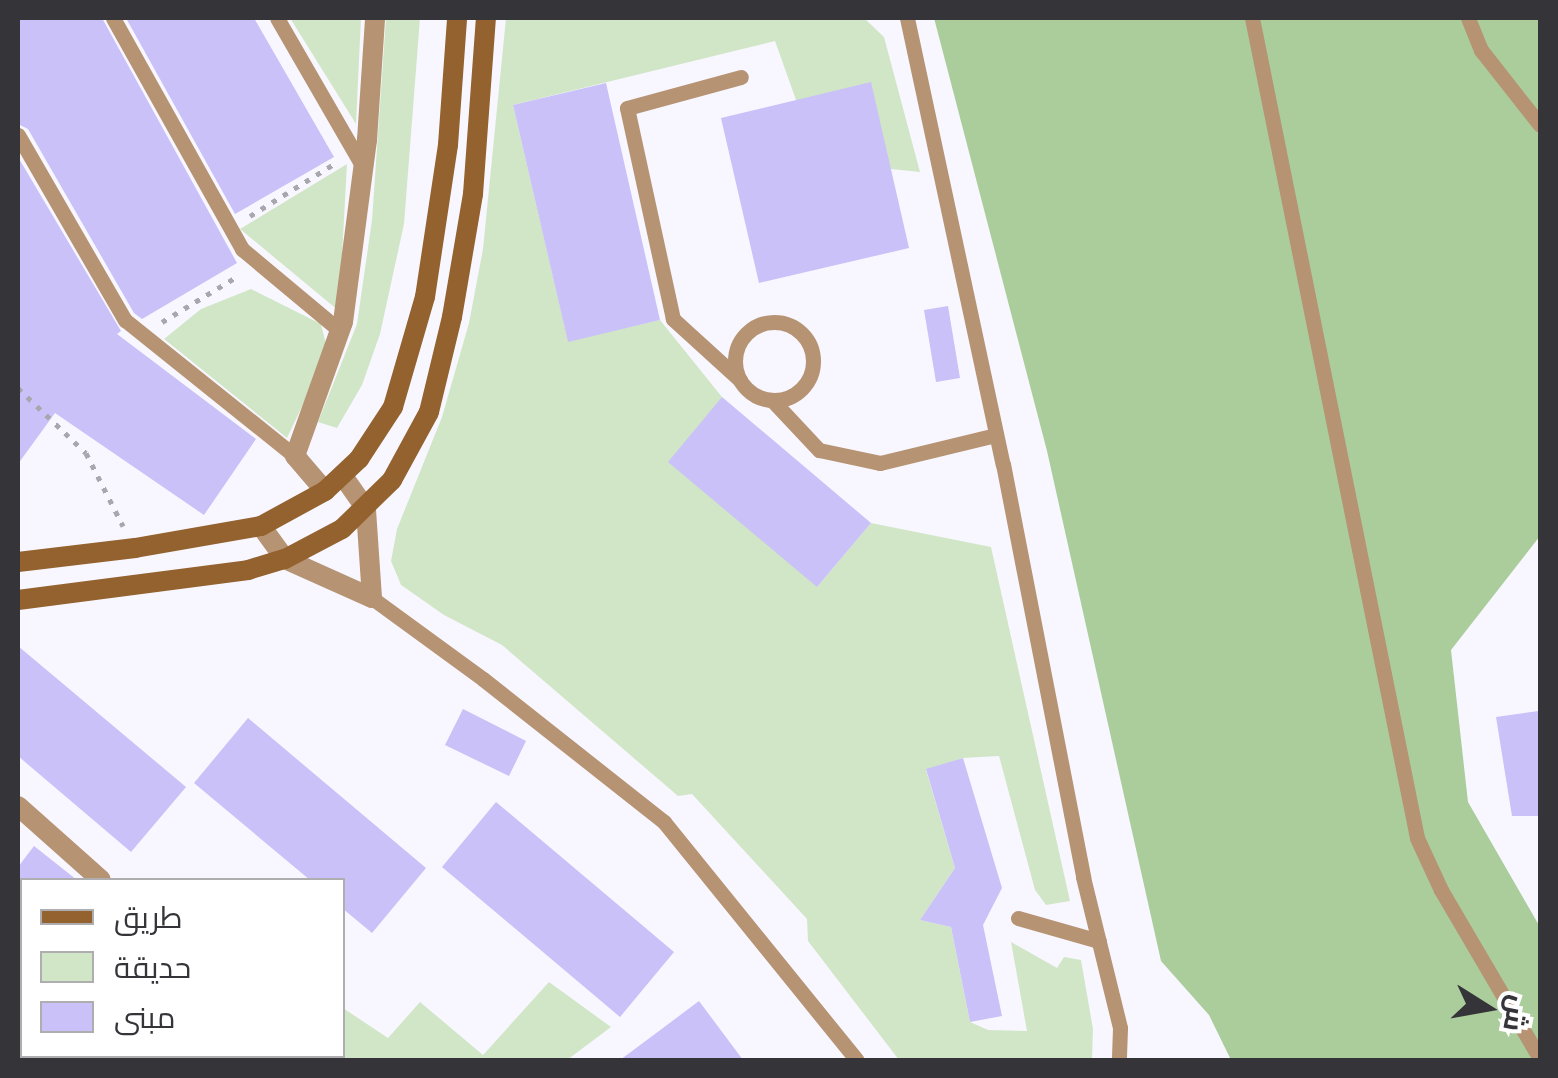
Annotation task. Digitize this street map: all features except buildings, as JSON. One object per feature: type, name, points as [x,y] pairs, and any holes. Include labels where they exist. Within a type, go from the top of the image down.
[{"type":"main road","points":[[18,562],[135,548],[261,526],[325,491],[374,440],[393,407],[411,353],[438,221],[457,18]]},
{"type":"main road","points":[[18,600],[248,570],[314,546],[366,509],[414,447],[439,374],[472,194],[486,18]]},
{"type":"street","points":[[325,491],[295,456],[340,331],[375,18]]},
{"type":"street","points":[[261,526],[285,559],[372,598],[366,509],[343,476]]},
{"type":"street","points":[[18,806],[99,878]]},
{"type":"lane","points":[[113,18],[242,249],[340,331]]},
{"type":"lane","points":[[277,18],[359,160]]},
{"type":"lane","points":[[907,18],[1120,1028],[1119,1060]]},
{"type":"lane","points":[[1252,18],[1417,838],[1442,890],[1540,1059]]},
{"type":"lane","points":[[1468,18],[1482,50],[1540,125]]},
{"type":"lane","points":[[740,77],[627,108],[673,319],[748,391],[772,400],[819,450],[880,463],[996,435]]},
{"type":"lane","points":[[18,135],[124,320],[295,456]]},
{"type":"lane","points":[[740,380],[735,356],[746,333],[769,322],[794,327],[811,347],[812,373],[796,393],[772,400]]},
{"type":"lane","points":[[372,598],[483,678],[664,822],[857,1060]]},
{"type":"lane","points":[[1018,918],[1099,941]]},
{"type":"path","points":[[230,228],[359,160]]},
{"type":"path","points":[[142,334],[258,263]]},
{"type":"path","points":[[18,388],[86,452],[135,548]]},
{"type":"green space","points":[[290,18],[361,18],[356,124]]},
{"type":"green space","points":[[386,18],[420,18],[404,224],[380,334],[362,385],[337,428],[318,422],[357,324],[372,220]]},
{"type":"green space","points":[[506,18],[864,18],[884,37],[920,172],[891,169],[796,100],[775,41],[513,105],[568,341],[660,320],[722,397],[817,587],[871,523],[991,547],[1070,901],[1046,905],[1035,890],[999,756],[963,758],[926,770],[955,868],[920,920],[951,927],[970,1022],[988,1030],[1027,1031],[1011,942],[1057,968],[1064,957],[1081,960],[1093,1029],[1092,1060],[899,1060],[808,941],[807,919],[692,794],[678,796],[502,645],[444,615],[401,585],[391,561],[397,529],[442,417],[469,323],[483,249]]},
{"type":"green space","points":[[934,18],[1540,18],[1540,536],[1451,650],[1468,802],[1540,927],[1540,1060],[1231,1060],[1209,1015],[1161,961],[1047,451]]},
{"type":"green space","points":[[347,164],[339,311],[240,229]]},
{"type":"green space","points":[[251,289],[321,324],[328,352],[287,438],[164,339],[201,309]]},
{"type":"green space","points":[[549,982],[611,1027],[567,1060],[328,1058],[345,1058],[345,1009],[388,1038],[420,1002],[483,1055]]}]
